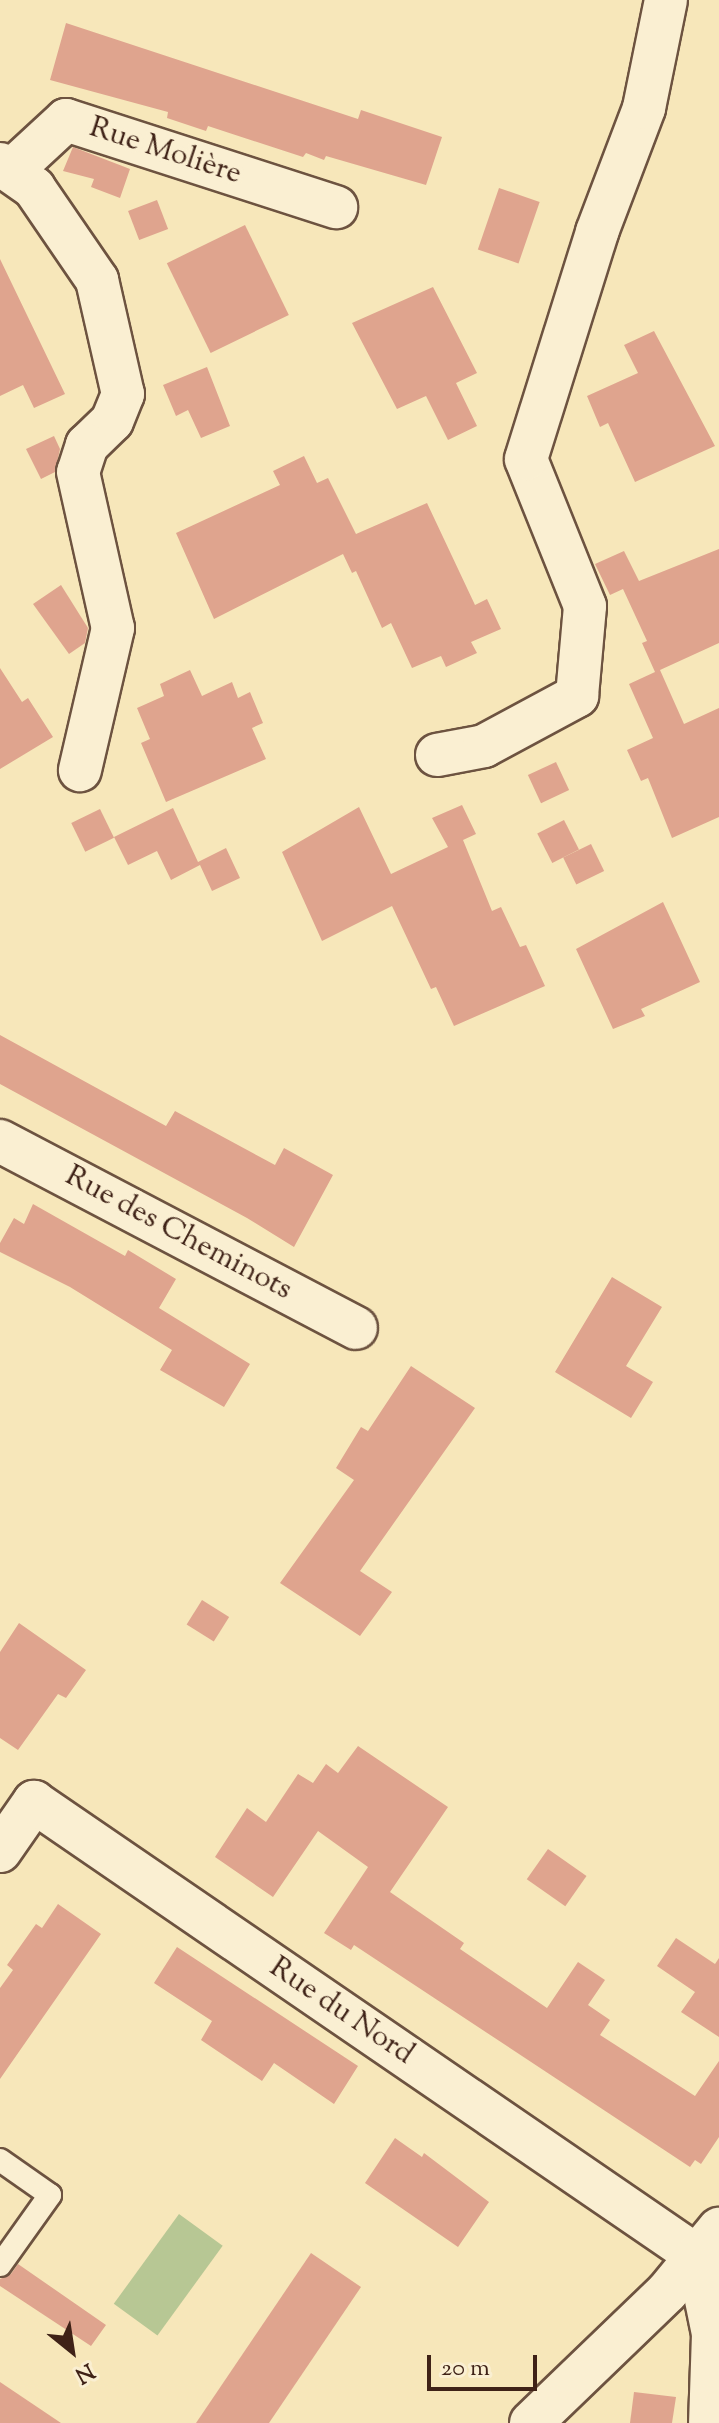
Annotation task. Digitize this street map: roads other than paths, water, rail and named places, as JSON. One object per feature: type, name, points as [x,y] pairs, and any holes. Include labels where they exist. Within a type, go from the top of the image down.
[{"type":"street","points":[[437,755],[484,746],[577,696],[585,606],[526,459],[597,232],[644,108],[666,0]]},
{"type":"street","name":"Rue Molière","points":[[80,770],[113,628],[78,472],[87,445],[112,421],[123,394],[97,280],[34,188],[6,168],[66,120],[336,207]]},
{"type":"street","name":"Rue des Cheminots","points":[[0,1141],[356,1328]]},
{"type":"street","name":"Rue du Nord","points":[[0,1851],[34,1802],[708,2243]]},
{"type":"street","points":[[531,2423],[636,2323],[708,2243]]},
{"type":"street","points":[[708,2243],[713,2334],[710,2423]]},
{"type":"lane","points":[[0,2160],[50,2195],[0,2265]]}]
